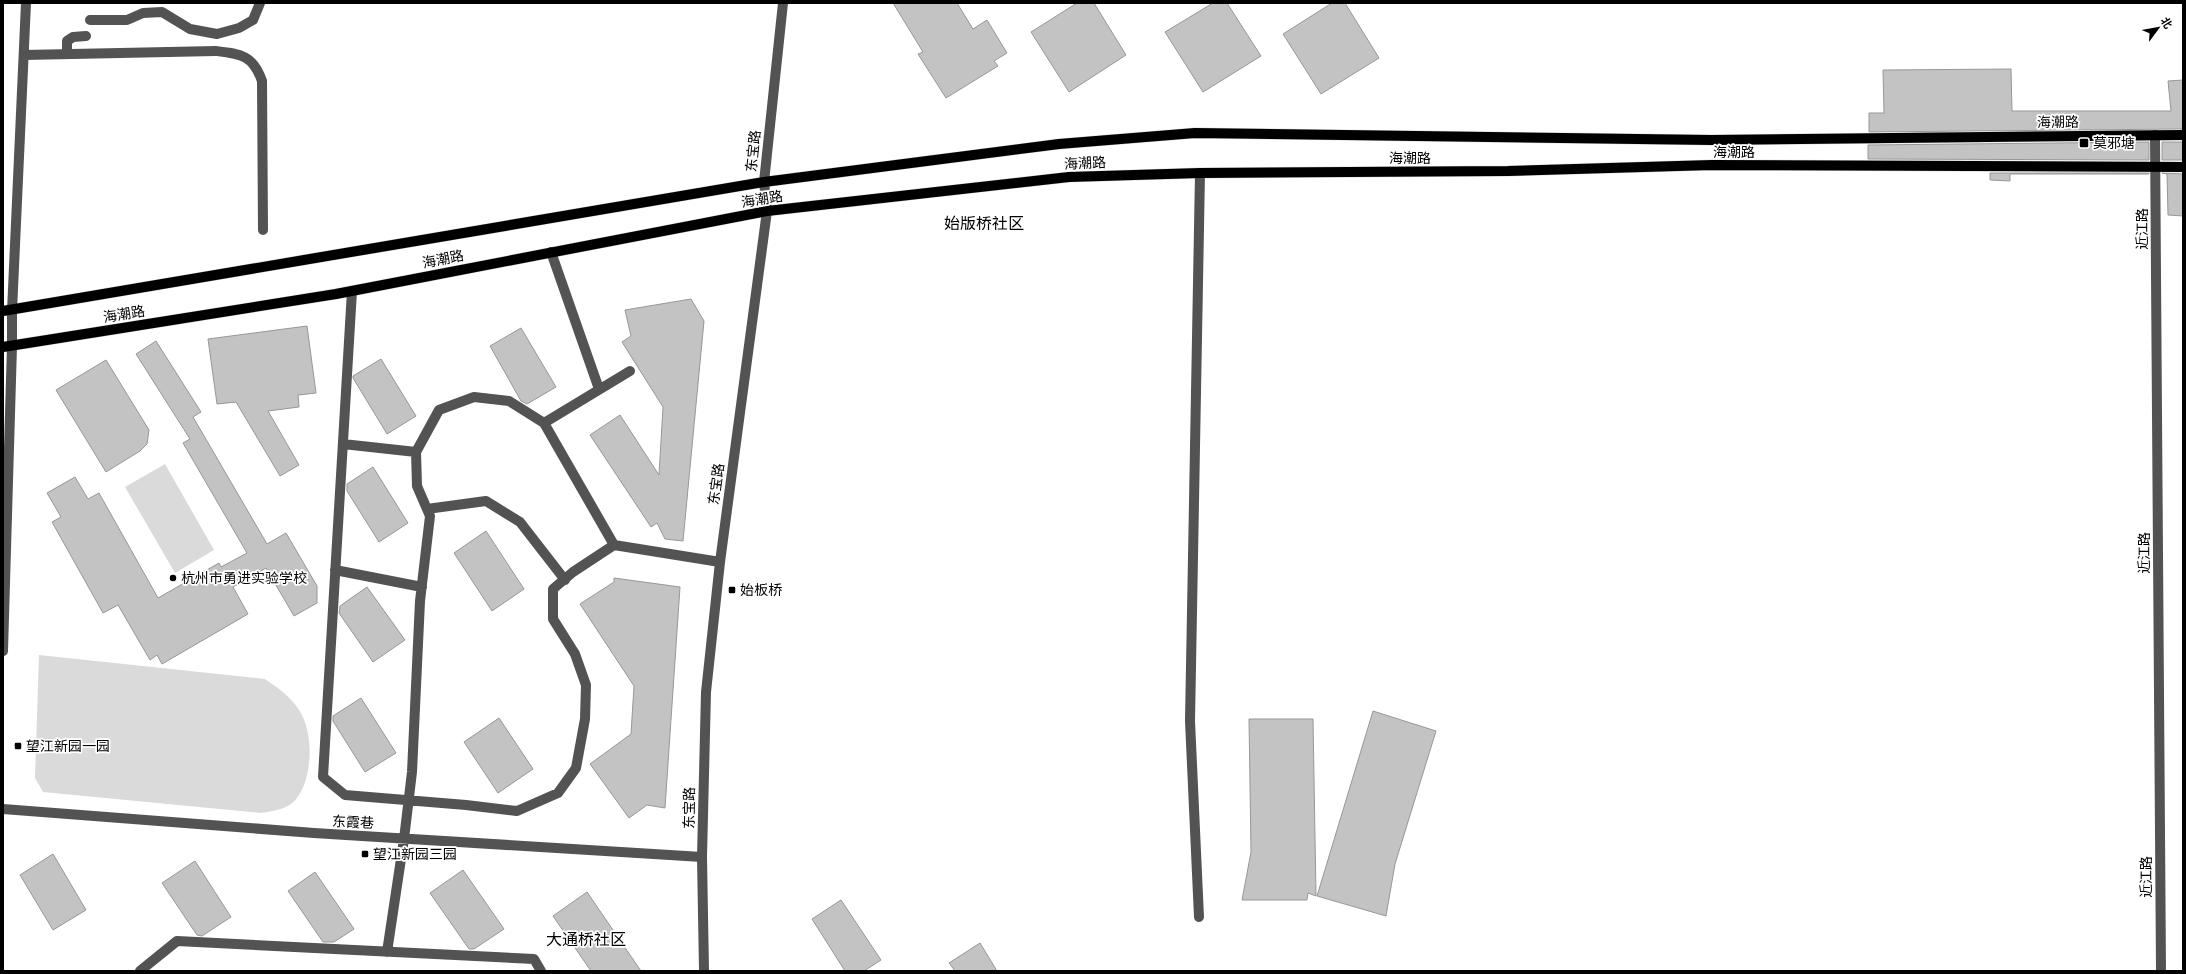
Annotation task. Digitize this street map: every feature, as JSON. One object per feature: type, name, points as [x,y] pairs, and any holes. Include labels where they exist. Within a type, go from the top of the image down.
[{"type":"main road","name":"海潮路","points":[[7,311],[764,182],[1059,144],[1195,133],[1712,140],[2183,135]]},
{"type":"main road","name":"海潮路","points":[[8,346],[352,291],[767,211],[1070,177],[1200,173],[1508,171],[1712,166],[2183,167]]},
{"type":"street","points":[[3,651],[8,346],[7,311],[24,55],[26,3]]},
{"type":"street","points":[[90,20],[127,20],[143,13],[162,12],[190,30],[217,34],[239,28],[253,20],[260,3]]},
{"type":"street","name":"东宝路","points":[[704,971],[702,857],[706,692],[720,562],[767,211],[764,182],[783,3]]},
{"type":"street","points":[[67,54],[67,41],[73,37],[86,36]]},
{"type":"street","points":[[24,55],[216,51],[242,54],[257,67],[262,81],[263,230]]},
{"type":"street","name":"近江路","points":[[2155,135],[2161,971]]},
{"type":"street","points":[[1199,917],[1190,721],[1200,173]]},
{"type":"street","points":[[551,252],[599,389]]},
{"type":"street","points":[[352,291],[323,777],[345,795],[517,811],[558,793],[576,768],[585,719],[586,685],[575,654],[553,619],[552,589],[614,545],[720,562]]},
{"type":"street","points":[[544,423],[630,371]]},
{"type":"street","points":[[387,952],[409,800],[422,587],[430,516],[417,486],[416,452],[439,410],[474,397],[509,402],[544,423],[614,545]]},
{"type":"street","points":[[343,444],[416,452]]},
{"type":"street","points":[[427,509],[486,501],[520,522],[565,580]]},
{"type":"street","points":[[335,570],[422,587]]},
{"type":"street","name":"东霞巷","points":[[3,809],[404,839],[702,857]]},
{"type":"street","points":[[140,971],[177,941],[534,959],[541,971]]},
{"type":"shaded area","points":[[165,464],[214,550],[175,573],[125,487]]},
{"type":"shaded area","points":[[39,655],[265,679],[292,701],[304,719],[310,754],[309,767],[302,789],[294,802],[290,805],[281,809],[261,813],[43,792],[35,778]]},
{"type":"building","points":[[893,3],[957,3],[973,29],[987,20],[1007,53],[994,61],[998,66],[946,98],[918,54],[923,52]]},
{"type":"building","points":[[1077,3],[1094,3],[1126,55],[1069,92],[1031,32]]},
{"type":"building","points":[[1213,3],[1227,3],[1261,56],[1203,92],[1165,32]]},
{"type":"building","points":[[1332,3],[1345,3],[1379,58],[1321,94],[1283,34]]},
{"type":"building","points":[[2011,69],[2012,111],[2171,111],[2168,81],[2183,80],[2183,129],[1869,132],[1869,113],[1884,113],[1883,70]]},
{"type":"building","points":[[2149,142],[2149,160],[1868,159],[1868,145]]},
{"type":"building","points":[[2162,142],[2183,142],[2183,160],[2162,160]]},
{"type":"building","points":[[1990,173],[2149,174],[2010,174],[2010,181],[1990,180]]},
{"type":"building","points":[[2162,173],[2183,174],[2183,216],[2168,215],[2167,174]]},
{"type":"building","points":[[691,299],[704,321],[683,541],[665,539],[657,523],[651,527],[590,435],[620,415],[659,475],[663,407],[622,342],[631,336],[625,310]]},
{"type":"building","points":[[307,326],[316,393],[298,395],[299,407],[268,411],[299,465],[280,476],[236,402],[217,404],[208,339]]},
{"type":"building","points":[[521,328],[556,387],[527,404],[521,401],[490,346]]},
{"type":"building","points":[[156,341],[201,412],[193,417],[267,544],[286,533],[317,586],[317,603],[294,616],[266,568],[233,587],[248,614],[162,664],[157,655],[150,660],[118,605],[103,613],[52,522],[61,517],[47,493],[75,477],[88,499],[99,493],[158,598],[219,563],[221,567],[247,553],[183,443],[190,439],[136,354]]},
{"type":"building","points":[[381,359],[416,416],[387,434],[353,378],[353,376]]},
{"type":"building","points":[[106,360],[149,430],[147,444],[140,451],[106,472],[56,390]]},
{"type":"building","points":[[373,467],[408,523],[379,542],[347,491],[347,484]]},
{"type":"building","points":[[486,531],[524,589],[492,611],[454,553]]},
{"type":"building","points":[[614,578],[680,587],[665,808],[647,805],[629,818],[590,764],[631,734],[634,686],[580,604],[614,582]]},
{"type":"building","points":[[367,587],[405,640],[373,662],[339,613],[340,606]]},
{"type":"building","points":[[361,698],[396,753],[365,772],[333,721],[333,716]]},
{"type":"building","points":[[1373,711],[1436,731],[1395,864],[1386,916],[1317,896]]},
{"type":"building","points":[[499,718],[533,769],[498,793],[464,742]]},
{"type":"building","points":[[1249,719],[1313,719],[1316,896],[1308,893],[1307,900],[1242,900],[1251,852]]},
{"type":"building","points":[[53,854],[86,910],[53,930],[20,875]]},
{"type":"building","points":[[195,861],[231,917],[202,936],[197,935],[162,883]]},
{"type":"building","points":[[463,870],[504,929],[474,949],[469,949],[430,893]]},
{"type":"building","points":[[315,872],[354,929],[334,942],[323,942],[288,891]]},
{"type":"building","points":[[587,892],[641,971],[591,971],[553,916]]},
{"type":"building","points":[[841,900],[881,960],[864,971],[845,971],[812,919]]},
{"type":"building","points":[[980,943],[997,971],[955,971],[949,963]]},
{"type":"place","name":"莫邪塘","points":[[2084,143]]},
{"type":"place","name":"杭州市勇进实验学校","points":[[173,578]]},
{"type":"place","name":"始板桥","points":[[732,590]]},
{"type":"place","name":"望江新园一园","points":[[18,746]]},
{"type":"place","name":"望江新园三园","points":[[365,854]]},
{"type":"district","name":"始版桥社区","points":[[984,223]]},
{"type":"district","name":"大通桥社区","points":[[586,939]]}]
